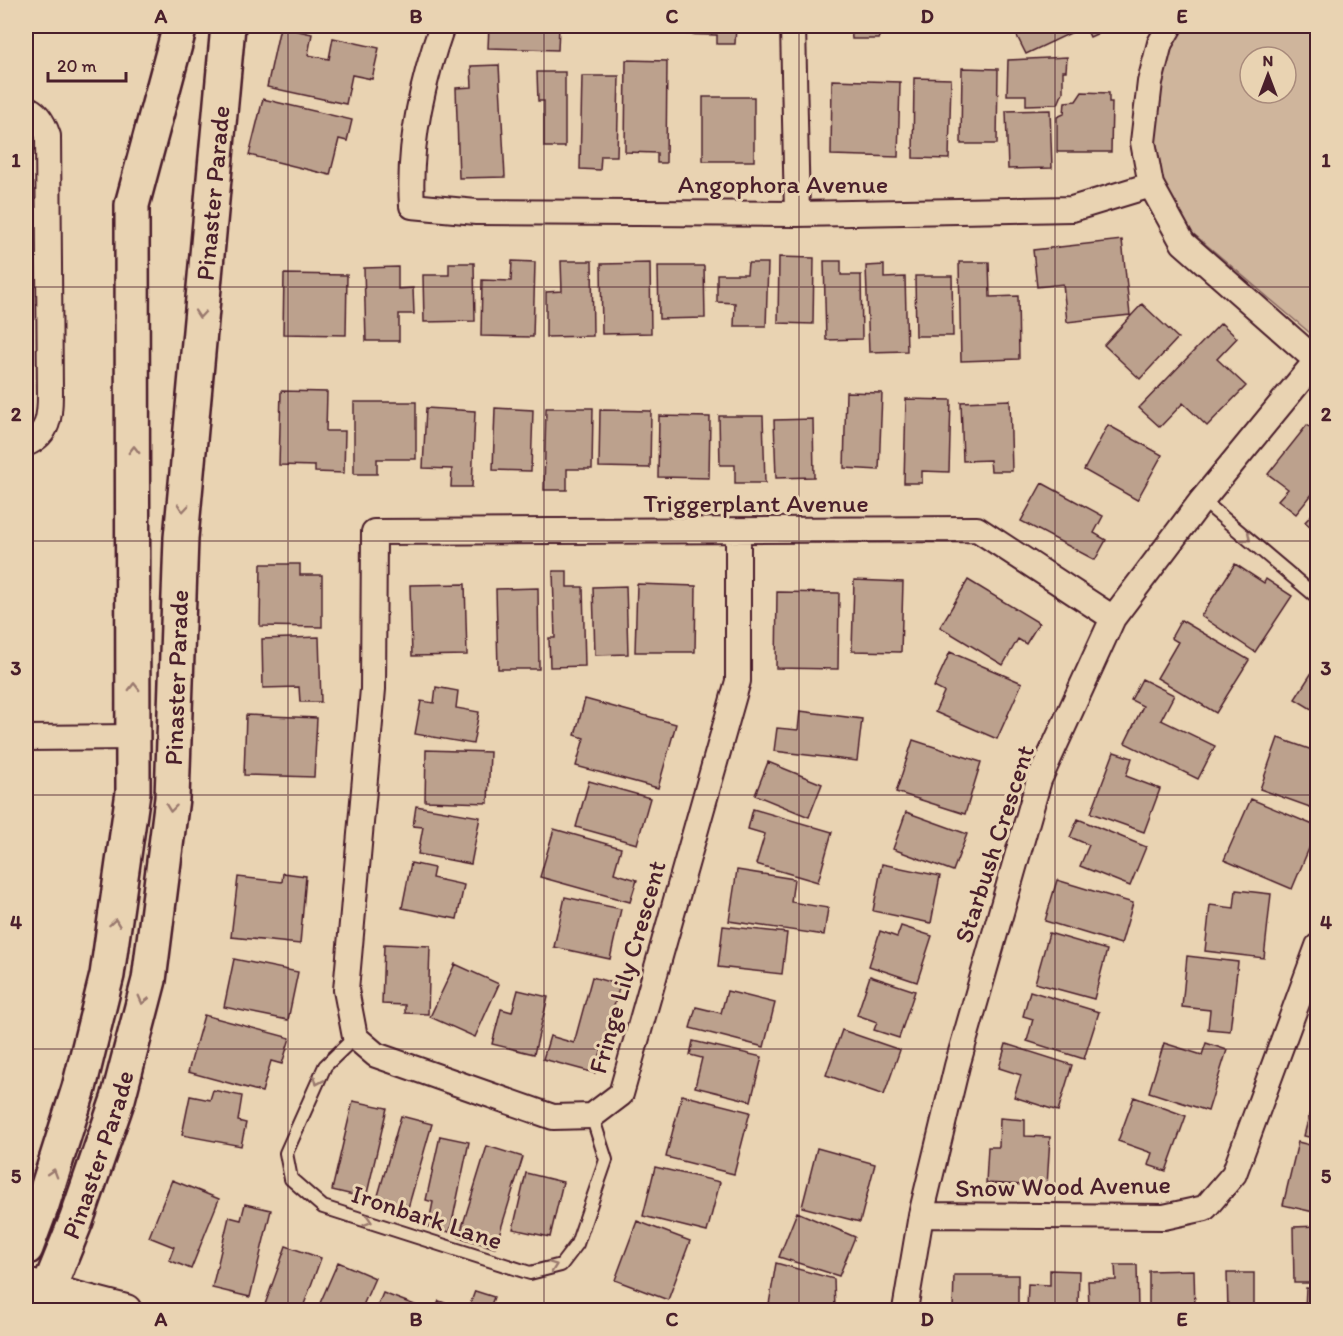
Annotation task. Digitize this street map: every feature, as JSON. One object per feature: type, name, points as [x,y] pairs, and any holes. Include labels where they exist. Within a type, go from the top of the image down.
[{"type":"main road","name":"Pinaster Parade","points":[[26,1248],[79,1088],[107,975],[133,792],[132,206],[180,26]]},
{"type":"main road","name":"Pinaster Parade","points":[[38,1296],[118,1099],[149,980],[172,798],[181,537],[228,26]]},
{"type":"street","name":"Angophora Avenue","points":[[442,26],[428,64],[410,168],[412,206],[476,212],[797,214],[1072,209],[1151,185]]},
{"type":"street","points":[[793,26],[797,214]]},
{"type":"street","points":[[1170,26],[1160,43],[1150,82],[1143,142],[1151,185],[1183,243],[1317,362]]},
{"type":"street","points":[[26,108],[32,110],[43,122],[48,136],[50,381],[48,427],[38,438],[26,444]]},
{"type":"street","name":"Starbush Crescent","points":[[905,1311],[921,1215],[957,1066],[1039,780],[1113,618],[1202,500],[1317,362]]},
{"type":"street","name":"Triggerplant Avenue","points":[[355,1037],[346,990],[373,689],[374,532],[738,532],[977,529],[1113,618]]},
{"type":"street","name":"Fringe Lily Crescent","points":[[592,1116],[621,1094],[738,681],[738,532]]},
{"type":"street","points":[[26,738],[134,737]]},
{"type":"street","name":"Snow Wood Avenue","points":[[921,1215],[1164,1217],[1205,1208],[1234,1174],[1317,946]]},
{"type":"street","points":[[355,1037],[375,1055],[553,1117],[592,1116]]},
{"type":"street","points":[[38,1296],[100,1302],[126,1311]]},
{"type":"lane","points":[[1202,500],[1317,598]]},
{"type":"lane","name":"Ironbark Lane","points":[[355,1037],[325,1066],[286,1153],[291,1179],[323,1207],[530,1273],[561,1265],[577,1244],[606,1160],[592,1116]]},
{"type":"shaded area","points":[[1181,26],[1317,26],[1317,339],[1189,230],[1160,177],[1151,134],[1169,46]]},
{"type":"building","points":[[489,26],[559,26],[558,50],[488,48]]},
{"type":"building","points":[[673,26],[736,26],[735,44],[717,44],[717,35],[673,34]]},
{"type":"building","points":[[851,26],[911,26],[911,28],[878,29],[879,39],[852,39]]},
{"type":"building","points":[[1012,26],[1072,26],[1075,31],[1026,54]]},
{"type":"building","points":[[1085,26],[1114,26],[1090,37]]},
{"type":"building","points":[[280,27],[312,34],[308,55],[329,59],[333,38],[379,48],[372,79],[352,75],[346,104],[267,87]]},
{"type":"building","points":[[1067,57],[1066,71],[1063,71],[1063,92],[1058,104],[1026,105],[1026,95],[1007,95],[1008,60]]},
{"type":"building","points":[[626,60],[667,61],[666,163],[657,163],[657,153],[625,152]]},
{"type":"building","points":[[499,65],[505,177],[459,178],[456,88],[472,87],[471,66]]},
{"type":"building","points":[[962,68],[998,69],[997,144],[961,144]]},
{"type":"building","points":[[537,72],[565,72],[565,147],[544,147],[544,101],[538,101]]},
{"type":"building","points":[[582,76],[619,76],[617,156],[601,156],[600,170],[580,169]]},
{"type":"building","points":[[914,78],[951,79],[949,159],[913,158]]},
{"type":"building","points":[[832,80],[900,82],[898,157],[831,155]]},
{"type":"building","points":[[1082,92],[1109,93],[1109,102],[1112,102],[1111,152],[1057,152],[1057,117],[1064,114],[1065,102],[1076,101]]},
{"type":"building","points":[[703,97],[754,97],[754,161],[703,161]]},
{"type":"building","points":[[263,99],[352,120],[347,141],[339,139],[330,175],[249,155]]},
{"type":"building","points":[[1050,110],[1052,168],[1008,169],[1006,111]]},
{"type":"building","points":[[1122,240],[1130,315],[1067,322],[1063,284],[1037,287],[1033,250]]},
{"type":"building","points":[[779,257],[814,258],[813,324],[778,323]]},
{"type":"building","points":[[512,261],[535,262],[533,337],[481,336],[482,280],[511,281]]},
{"type":"building","points":[[561,261],[592,261],[593,336],[546,337],[546,292],[562,291]]},
{"type":"building","points":[[824,261],[841,261],[841,275],[861,275],[862,339],[826,340]]},
{"type":"building","points":[[959,262],[989,262],[990,297],[1018,296],[1019,359],[961,361]]},
{"type":"building","points":[[449,263],[474,263],[475,321],[424,322],[423,275],[449,275]]},
{"type":"building","points":[[650,263],[651,333],[602,334],[601,264]]},
{"type":"building","points":[[748,263],[768,263],[766,326],[734,326],[735,303],[717,302],[717,274],[747,274]]},
{"type":"building","points":[[884,265],[884,278],[905,277],[907,351],[869,352],[866,266]]},
{"type":"building","points":[[658,266],[704,266],[705,318],[659,319]]},
{"type":"building","points":[[398,267],[398,289],[413,288],[414,314],[399,314],[399,341],[366,341],[364,268]]},
{"type":"building","points":[[284,274],[347,275],[346,335],[283,334]]},
{"type":"building","points":[[915,276],[952,276],[953,336],[916,336]]},
{"type":"building","points":[[1142,304],[1178,338],[1140,379],[1104,345]]},
{"type":"building","points":[[1221,323],[1237,338],[1217,359],[1246,386],[1207,426],[1183,403],[1160,427],[1139,408]]},
{"type":"building","points":[[281,391],[327,392],[326,431],[345,431],[344,473],[315,472],[315,466],[279,465]]},
{"type":"building","points":[[846,392],[882,393],[879,470],[844,468]]},
{"type":"building","points":[[906,399],[951,400],[949,472],[922,471],[922,483],[904,483]]},
{"type":"building","points":[[1010,400],[1012,471],[991,471],[990,460],[963,461],[961,402]]},
{"type":"building","points":[[354,402],[416,402],[416,459],[377,459],[377,474],[354,474]]},
{"type":"building","points":[[426,408],[475,411],[472,487],[451,487],[452,469],[423,468]]},
{"type":"building","points":[[495,408],[533,410],[531,471],[493,470]]},
{"type":"building","points":[[546,408],[593,408],[592,469],[567,469],[567,490],[544,490]]},
{"type":"building","points":[[600,410],[651,411],[650,468],[599,467]]},
{"type":"building","points":[[659,416],[710,417],[709,478],[658,477]]},
{"type":"building","points":[[719,416],[763,416],[765,483],[735,483],[735,465],[720,465]]},
{"type":"building","points":[[813,419],[814,477],[776,478],[774,420]]},
{"type":"building","points":[[1108,425],[1162,455],[1137,500],[1084,470]]},
{"type":"building","points":[[1307,425],[1318,433],[1318,487],[1296,514],[1278,500],[1288,489],[1268,474]]},
{"type":"building","points":[[1042,483],[1103,516],[1094,533],[1106,540],[1095,560],[1021,521]]},
{"type":"building","points":[[1318,508],[1318,533],[1305,522]]},
{"type":"building","points":[[261,564],[300,564],[300,575],[322,575],[322,627],[260,626]]},
{"type":"building","points":[[1235,564],[1264,583],[1266,579],[1292,596],[1255,652],[1201,616]]},
{"type":"building","points":[[553,571],[567,571],[567,587],[583,587],[585,666],[550,667],[549,638],[555,638]]},
{"type":"building","points":[[854,580],[903,582],[901,652],[852,651]]},
{"type":"building","points":[[968,580],[1039,623],[1026,644],[1018,639],[1003,665],[940,627]]},
{"type":"building","points":[[465,584],[467,655],[412,656],[410,585]]},
{"type":"building","points":[[637,584],[696,586],[695,652],[635,652]]},
{"type":"building","points":[[626,586],[628,654],[595,655],[593,587]]},
{"type":"building","points":[[538,588],[539,669],[498,669],[496,589]]},
{"type":"building","points":[[777,592],[839,593],[838,669],[776,668]]},
{"type":"building","points":[[1181,620],[1249,660],[1216,713],[1157,678],[1178,642],[1171,638]]},
{"type":"building","points":[[319,637],[321,702],[300,702],[299,687],[263,688],[262,639]]},
{"type":"building","points":[[950,652],[1022,683],[997,739],[935,712],[944,692],[934,687]]},
{"type":"building","points":[[1318,663],[1318,713],[1295,699]]},
{"type":"building","points":[[1142,679],[1174,695],[1161,720],[1215,746],[1198,779],[1125,743],[1143,706],[1131,700]]},
{"type":"building","points":[[436,687],[458,691],[456,708],[479,712],[473,744],[415,734],[421,701],[434,703]]},
{"type":"building","points":[[585,699],[676,724],[658,788],[576,766],[584,738],[575,735]]},
{"type":"building","points":[[800,711],[862,719],[857,761],[774,751],[777,728],[798,730]]},
{"type":"building","points":[[246,715],[317,718],[314,777],[244,775]]},
{"type":"building","points":[[1278,738],[1318,752],[1318,810],[1260,789]]},
{"type":"building","points":[[913,740],[981,762],[965,814],[896,792]]},
{"type":"building","points":[[426,750],[490,752],[488,803],[425,801]]},
{"type":"building","points":[[1114,752],[1132,758],[1126,776],[1160,789],[1144,832],[1091,813]]},
{"type":"building","points":[[768,762],[822,784],[809,817],[755,795]]},
{"type":"building","points":[[589,781],[650,798],[637,844],[576,827]]},
{"type":"building","points":[[1251,799],[1318,827],[1292,889],[1224,860]]},
{"type":"building","points":[[416,806],[480,817],[471,864],[418,854],[423,827],[413,826]]},
{"type":"building","points":[[753,809],[832,832],[818,882],[756,864],[765,834],[748,829]]},
{"type":"building","points":[[906,812],[967,834],[953,871],[893,849]]},
{"type":"building","points":[[1078,819],[1146,847],[1130,886],[1080,866],[1089,845],[1070,837]]},
{"type":"building","points":[[554,829],[621,848],[614,873],[637,880],[630,902],[540,877]]},
{"type":"building","points":[[411,863],[434,868],[432,878],[464,885],[457,919],[402,908]]},
{"type":"building","points":[[882,864],[940,876],[931,923],[873,911]]},
{"type":"building","points":[[737,870],[794,879],[791,902],[828,908],[824,935],[729,921]]},
{"type":"building","points":[[283,873],[306,876],[300,944],[231,937],[238,877],[282,882]]},
{"type":"building","points":[[1057,880],[1133,903],[1121,944],[1045,921]]},
{"type":"building","points":[[1236,890],[1271,894],[1264,958],[1205,951],[1210,905],[1234,908]]},
{"type":"building","points":[[565,897],[621,909],[610,959],[554,947]]},
{"type":"building","points":[[723,926],[787,933],[782,974],[718,967]]},
{"type":"building","points":[[901,926],[932,936],[917,982],[869,966],[880,931],[897,937]]},
{"type":"building","points":[[1049,933],[1107,950],[1094,999],[1035,983]]},
{"type":"building","points":[[384,944],[430,946],[428,1014],[405,1013],[405,1005],[382,1004]]},
{"type":"building","points":[[1187,956],[1238,962],[1230,1031],[1208,1029],[1210,1010],[1182,1007]]},
{"type":"building","points":[[234,959],[298,972],[288,1020],[224,1007]]},
{"type":"building","points":[[455,964],[499,984],[475,1037],[430,1017]]},
{"type":"building","points":[[870,976],[915,991],[899,1038],[874,1030],[877,1022],[857,1015]]},
{"type":"building","points":[[592,977],[620,985],[595,1073],[543,1059],[550,1036],[574,1043]]},
{"type":"building","points":[[518,990],[548,997],[534,1054],[492,1044],[501,1009],[512,1012]]},
{"type":"building","points":[[727,991],[775,1003],[764,1047],[690,1028],[696,1007],[721,1013]]},
{"type":"building","points":[[1030,991],[1099,1012],[1084,1059],[1027,1041],[1033,1019],[1023,1016]]},
{"type":"building","points":[[204,1015],[290,1038],[282,1064],[271,1061],[262,1092],[188,1072]]},
{"type":"building","points":[[842,1030],[900,1050],[884,1095],[826,1075]]},
{"type":"building","points":[[693,1041],[762,1057],[751,1101],[695,1087],[702,1058],[690,1055]]},
{"type":"building","points":[[1164,1043],[1202,1055],[1206,1043],[1227,1050],[1208,1111],[1149,1092]]},
{"type":"building","points":[[1006,1044],[1072,1065],[1058,1111],[1014,1097],[1021,1075],[999,1068]]},
{"type":"building","points":[[1318,1080],[1318,1139],[1304,1136]]},
{"type":"building","points":[[213,1090],[242,1096],[238,1121],[246,1123],[241,1146],[182,1135],[190,1096],[210,1100]]},
{"type":"building","points":[[682,1095],[750,1112],[734,1174],[666,1157]]},
{"type":"building","points":[[1134,1097],[1186,1116],[1166,1171],[1148,1165],[1152,1153],[1118,1141]]},
{"type":"building","points":[[353,1101],[387,1108],[366,1198],[332,1190]]},
{"type":"building","points":[[401,1116],[432,1124],[406,1215],[375,1206]]},
{"type":"building","points":[[1000,1118],[1025,1120],[1025,1136],[1050,1137],[1047,1186],[986,1183],[988,1147],[999,1147]]},
{"type":"building","points":[[440,1136],[469,1142],[450,1232],[428,1227],[433,1202],[426,1200]]},
{"type":"building","points":[[1298,1142],[1318,1147],[1318,1213],[1283,1205]]},
{"type":"building","points":[[487,1146],[523,1157],[495,1248],[459,1237]]},
{"type":"building","points":[[817,1148],[875,1164],[860,1222],[802,1207]]},
{"type":"building","points":[[655,1167],[720,1182],[707,1232],[643,1216]]},
{"type":"building","points":[[526,1173],[563,1182],[550,1237],[513,1229]]},
{"type":"building","points":[[172,1180],[219,1199],[191,1269],[169,1260],[174,1247],[149,1237]]},
{"type":"building","points":[[245,1204],[271,1210],[250,1297],[212,1288],[229,1217],[241,1220]]},
{"type":"building","points":[[797,1212],[855,1237],[839,1276],[779,1257]]},
{"type":"building","points":[[637,1221],[690,1241],[668,1300],[615,1280]]},
{"type":"building","points":[[1318,1226],[1318,1283],[1294,1283],[1293,1227]]},
{"type":"building","points":[[286,1246],[321,1258],[302,1310],[263,1310]]},
{"type":"building","points":[[338,1262],[375,1278],[361,1310],[317,1310]]},
{"type":"building","points":[[776,1263],[834,1279],[835,1310],[768,1310]]},
{"type":"building","points":[[1115,1265],[1137,1265],[1138,1310],[1102,1310],[1102,1306],[1089,1307],[1088,1281],[1116,1280]]},
{"type":"building","points":[[1050,1270],[1079,1271],[1078,1310],[1027,1310],[1028,1284],[1050,1285]]},
{"type":"building","points":[[1194,1270],[1195,1310],[1149,1310],[1149,1271]]},
{"type":"building","points":[[1227,1273],[1254,1273],[1254,1306],[1286,1305],[1286,1310],[1228,1310]]},
{"type":"building","points":[[954,1275],[1018,1275],[1018,1304],[1003,1304],[1003,1310],[953,1310]]},
{"type":"building","points":[[1306,1288],[1318,1289],[1318,1310],[1305,1310]]},
{"type":"building","points":[[475,1291],[494,1297],[489,1310],[468,1310]]},
{"type":"building","points":[[383,1293],[428,1310],[376,1310]]},
{"type":"building","points":[[439,1301],[466,1310],[435,1310]]}]
